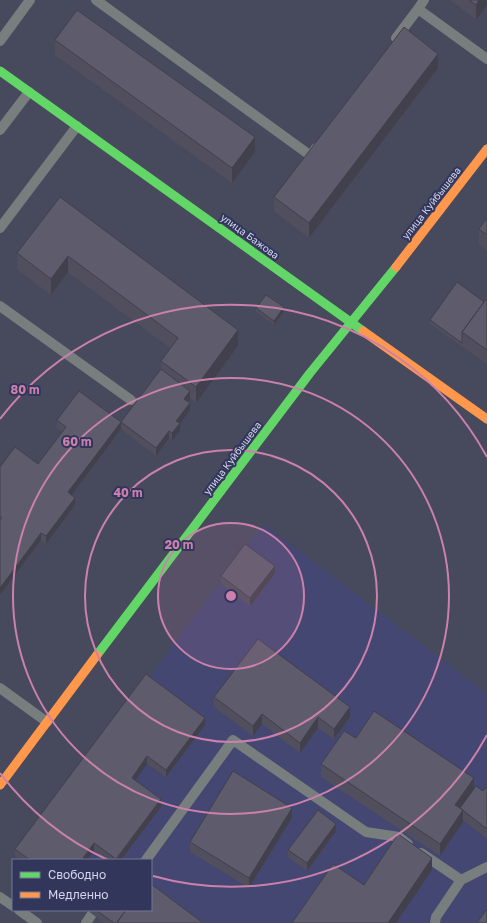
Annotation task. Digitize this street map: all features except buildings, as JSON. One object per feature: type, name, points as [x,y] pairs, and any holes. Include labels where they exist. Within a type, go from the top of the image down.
[{"type":"main road","name":"улица Бажова","points":[[0,71],[487,419]]},
{"type":"main road","name":"улица Куйбышева","points":[[0,785],[351,322],[373,297],[487,149]]},
{"type":"street","points":[[0,41],[30,0]]},
{"type":"street","points":[[96,0],[311,156],[320,143]]},
{"type":"street","points":[[390,46],[424,0]]},
{"type":"street","points":[[418,9],[487,59]]},
{"type":"street","points":[[0,130],[29,92]]},
{"type":"street","points":[[0,228],[77,126]]},
{"type":"street","points":[[0,306],[131,400]]},
{"type":"street","points":[[0,688],[47,722]]},
{"type":"street","points":[[147,859],[233,740],[366,832],[399,838],[461,880]]},
{"type":"street","points":[[435,923],[436,917],[461,880],[487,867]]},
{"type":"street","points":[[1,900],[12,906]]},
{"type":"street","points":[[20,911],[37,923]]},
{"type":"street","points":[[86,923],[92,914]]},
{"type":"shaded area","points":[[264,524],[487,694],[487,923],[104,923],[152,911],[152,859],[21,859],[146,681]]},
{"type":"traffic: fast","points":[[0,71],[363,331]]},
{"type":"traffic: fast","points":[[97,655],[310,373],[396,267]]},
{"type":"traffic: slow","points":[[396,267],[487,149]]},
{"type":"traffic: slow","points":[[363,331],[487,419]]},
{"type":"traffic: slow","points":[[0,785],[97,655]]}]
